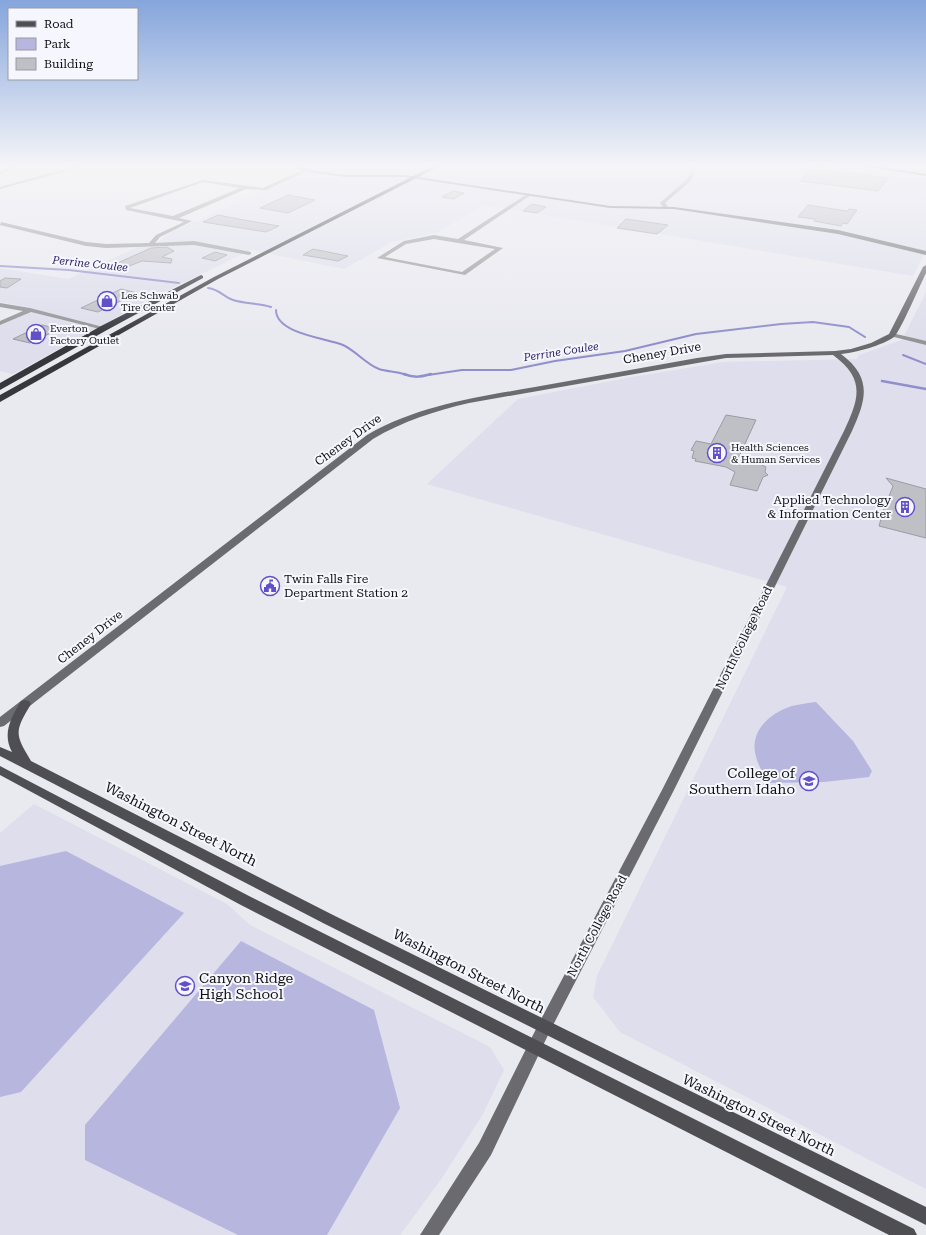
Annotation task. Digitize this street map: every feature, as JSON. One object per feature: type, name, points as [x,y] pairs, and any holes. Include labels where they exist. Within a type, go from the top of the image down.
[{"type":"highway","points":[[263,246],[310,223]]},
{"type":"highway","points":[[0,399],[216,278],[326,223]]},
{"type":"highway","points":[[236,260],[256,250]]},
{"type":"highway","points":[[0,387],[104,328],[209,273]]},
{"type":"main road","points":[[25,704],[16,718],[12,729],[12,737],[13,745],[26,764]]},
{"type":"main road","name":"Washington Street North","points":[[0,751],[544,1028],[926,1216]]},
{"type":"main road","points":[[0,770],[244,900],[535,1045],[908,1235]]},
{"type":"street","points":[[151,244],[158,236],[188,223]]},
{"type":"street","points":[[459,241],[500,248],[463,274],[380,258],[404,243],[434,237],[459,241],[487,223]]},
{"type":"street","points":[[774,223],[838,232],[926,253]]},
{"type":"street","points":[[1,224],[86,244],[106,246],[194,243],[250,253]]},
{"type":"street","points":[[836,353],[852,351],[874,344],[892,335],[926,267]]},
{"type":"street","points":[[0,305],[30,310],[104,328]]},
{"type":"street","points":[[0,323],[30,310]]},
{"type":"street","points":[[892,335],[926,342]]},
{"type":"street","points":[[852,351],[849,354],[849,359],[857,368],[865,384],[866,391],[860,404]]},
{"type":"street","name":"North College Road","points":[[429,1235],[485,1149],[535,1045],[668,790],[860,404],[861,391],[856,373],[843,358],[836,353]]},
{"type":"street","name":"Cheney Drive","points":[[0,723],[370,436],[386,426],[410,416],[462,403],[689,361],[726,356],[836,353]]},
{"type":"shaded area","points":[[193,223],[454,223],[437,233],[392,242],[344,269],[251,250],[152,298],[13,374],[0,371],[0,325],[32,308],[0,302],[0,268],[68,279],[138,247],[160,241],[169,233]]},
{"type":"shaded area","points":[[591,223],[926,223],[926,251],[913,276]]},
{"type":"shaded area","name":"College of Southern Idaho","points":[[926,292],[926,1189],[620,1032],[593,997],[597,976],[787,587],[427,484],[518,399],[632,377],[724,362],[857,359],[859,355],[902,340]]},
{"type":"shaded area","name":"Canyon Ridge High School","points":[[34,804],[227,904],[250,925],[490,1047],[504,1070],[483,1114],[442,1178],[400,1235],[0,1235],[0,833]]},
{"type":"green space","points":[[816,702],[853,741],[872,771],[869,777],[824,782],[769,783],[762,772],[755,752],[756,736],[760,729],[770,717],[777,712],[795,705]]},
{"type":"green space","points":[[66,851],[184,913],[21,1092],[0,1097],[0,866]]},
{"type":"green space","points":[[241,941],[374,1010],[400,1108],[327,1235],[238,1235],[85,1160],[85,1125]]},
{"type":"building","points":[[207,223],[259,223],[279,226],[266,232]]},
{"type":"building","points":[[622,223],[651,223],[668,225],[657,234],[617,228]]},
{"type":"building","points":[[823,223],[848,223],[847,224],[843,223],[841,226]]},
{"type":"building","points":[[167,247],[174,251],[162,257],[172,259],[171,263],[142,261],[122,269],[111,266],[151,248]]},
{"type":"building","points":[[313,249],[348,256],[338,261],[303,255]]},
{"type":"building","points":[[215,252],[227,255],[215,261],[202,258]]},
{"type":"building","points":[[5,278],[21,279],[7,288],[0,287],[0,281]]},
{"type":"building","name":"Les Schwab Tire Center","points":[[121,289],[137,293],[98,312],[81,308]]},
{"type":"building","name":"Everton Factory Outlet","points":[[42,325],[59,329],[30,343],[13,339]]},
{"type":"building","name":"Health Sciences & Human Services","points":[[726,415],[756,420],[736,463],[750,459],[766,467],[765,472],[768,475],[763,477],[757,491],[730,485],[735,472],[726,467],[695,461],[696,459],[692,458],[694,451],[691,450],[696,441],[711,444]]},
{"type":"building","name":"Applied Technology & Information Center","points":[[886,478],[926,489],[926,538],[879,526],[887,498],[888,499],[893,486]]},
{"type":"waterway","name":"Perrine Coulee","points":[[0,266],[69,270],[179,283]]},
{"type":"waterway","name":"Perrine Coulee","points":[[208,288],[216,290],[233,300],[271,307]]},
{"type":"waterway","name":"Perrine Coulee","points":[[276,310],[278,318],[284,325],[293,330],[336,342],[343,345],[374,367],[406,375]]},
{"type":"waterway","name":"Perrine Coulee","points":[[428,375],[462,370],[511,370],[555,361],[625,351],[696,334],[781,324],[813,322],[849,327],[865,337]]},
{"type":"waterway","name":"Perrine Coulee","points":[[903,355],[926,364]]},
{"type":"waterway","name":"Perrine Coulee","points":[[404,374],[418,377],[431,374]]},
{"type":"waterway","name":"Perrine Coulee","points":[[882,381],[926,389]]},
{"type":"place","name":"Les Schwab Tire Center","points":[[107,301]]},
{"type":"place","name":"Everton Factory Outlet","points":[[36,334]]},
{"type":"place","name":"Health Sciences & Human Services","points":[[717,453]]},
{"type":"place","name":"Applied Technology & Information Center","points":[[905,507]]},
{"type":"place","name":"Twin Falls Fire Department Station 2","points":[[270,586]]},
{"type":"place","name":"College of Southern Idaho","points":[[809,781]]},
{"type":"place","name":"Canyon Ridge High School","points":[[185,986]]}]
